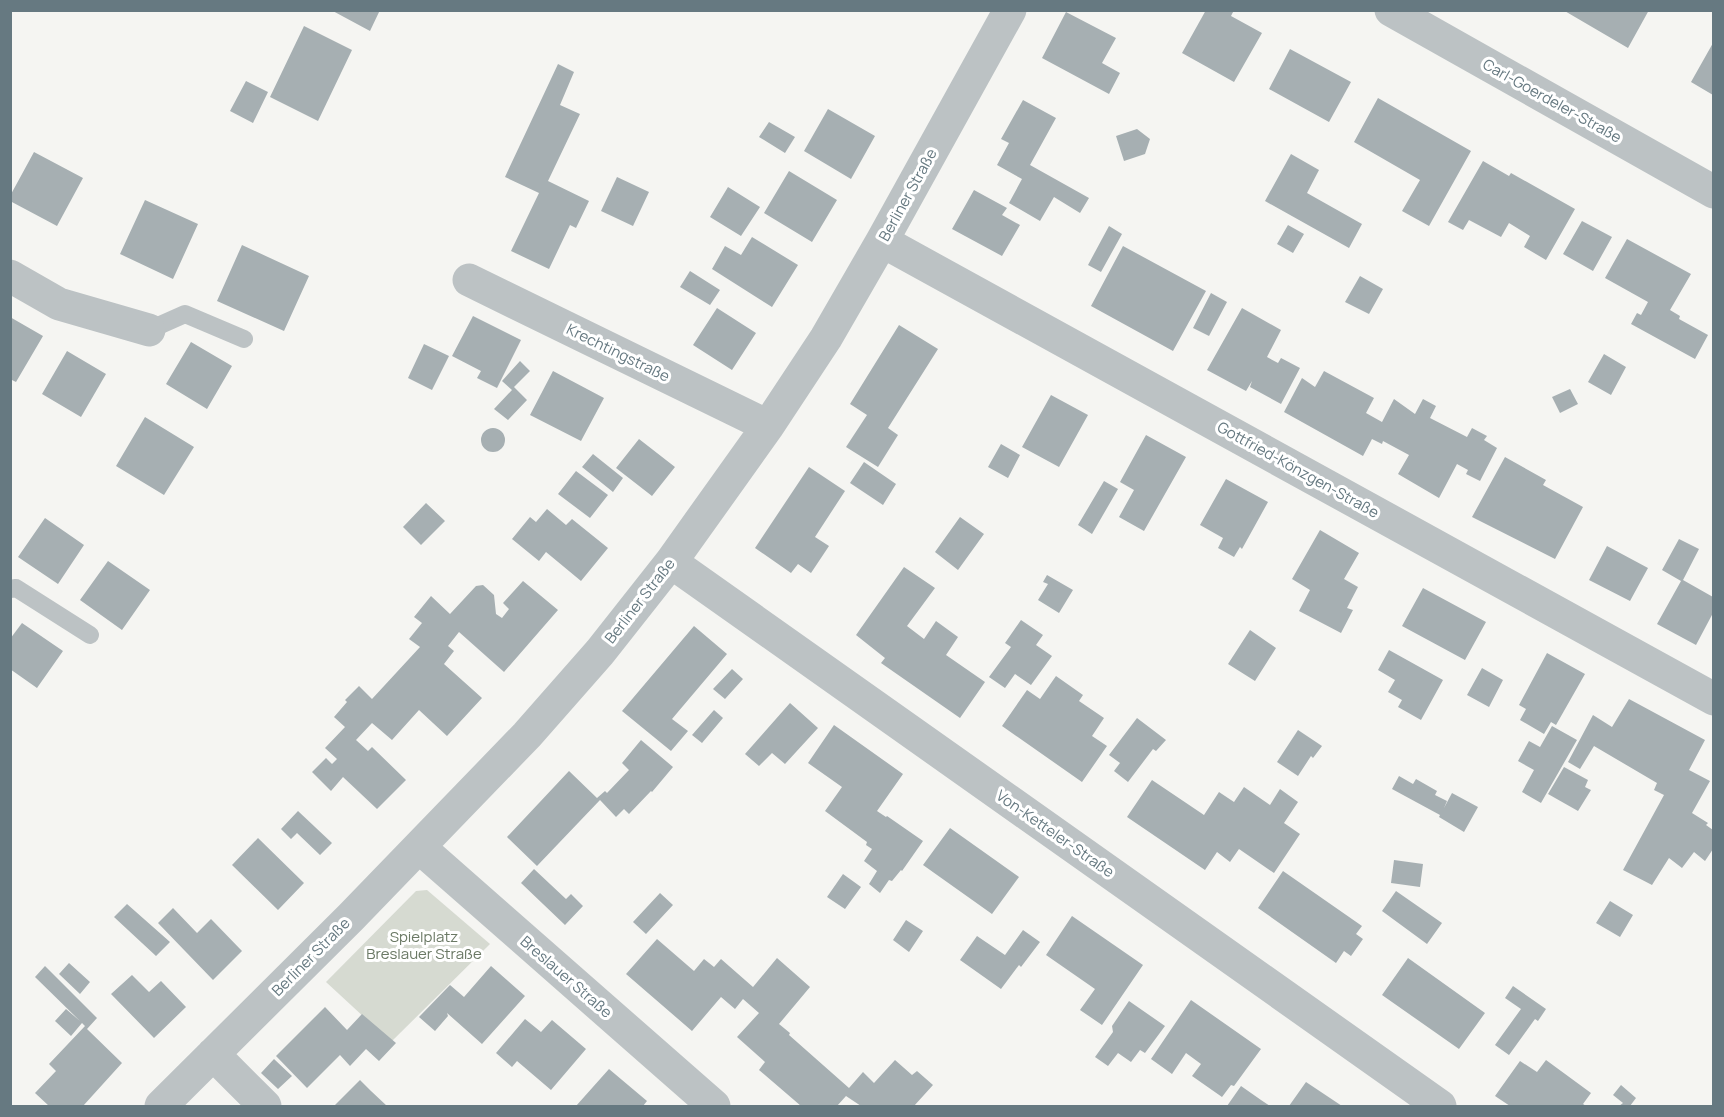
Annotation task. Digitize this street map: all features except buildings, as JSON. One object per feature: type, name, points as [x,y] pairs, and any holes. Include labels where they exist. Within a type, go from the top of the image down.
[{"type":"street","name":"Berliner Straße","points":[[161,1107],[527,735],[586,669],[671,562],[768,426],[826,338],[882,242],[1010,10]]},
{"type":"street","name":"Carl-Goerdeler-Straße","points":[[1391,10],[1713,192]]},
{"type":"street","name":"Gottfried-Könzgen-Straße","points":[[882,242],[1713,699]]},
{"type":"street","points":[[10,276],[59,304],[149,330]]},
{"type":"street","name":"Krechtingstraße","points":[[469,280],[768,426]]},
{"type":"street","name":"Von-Ketteler-Straße","points":[[671,562],[1440,1107]]},
{"type":"street","name":"Breslauer Straße","points":[[419,847],[714,1107]]},
{"type":"street","points":[[213,1054],[265,1107]]},
{"type":"lane","points":[[149,330],[185,314],[244,339]]},
{"type":"lane","points":[[10,589],[16,588],[90,635]]},
{"type":"green space","name":"Spielplatz Breslauer Straße","points":[[427,890],[490,944],[391,1042],[326,982],[416,891]]}]
